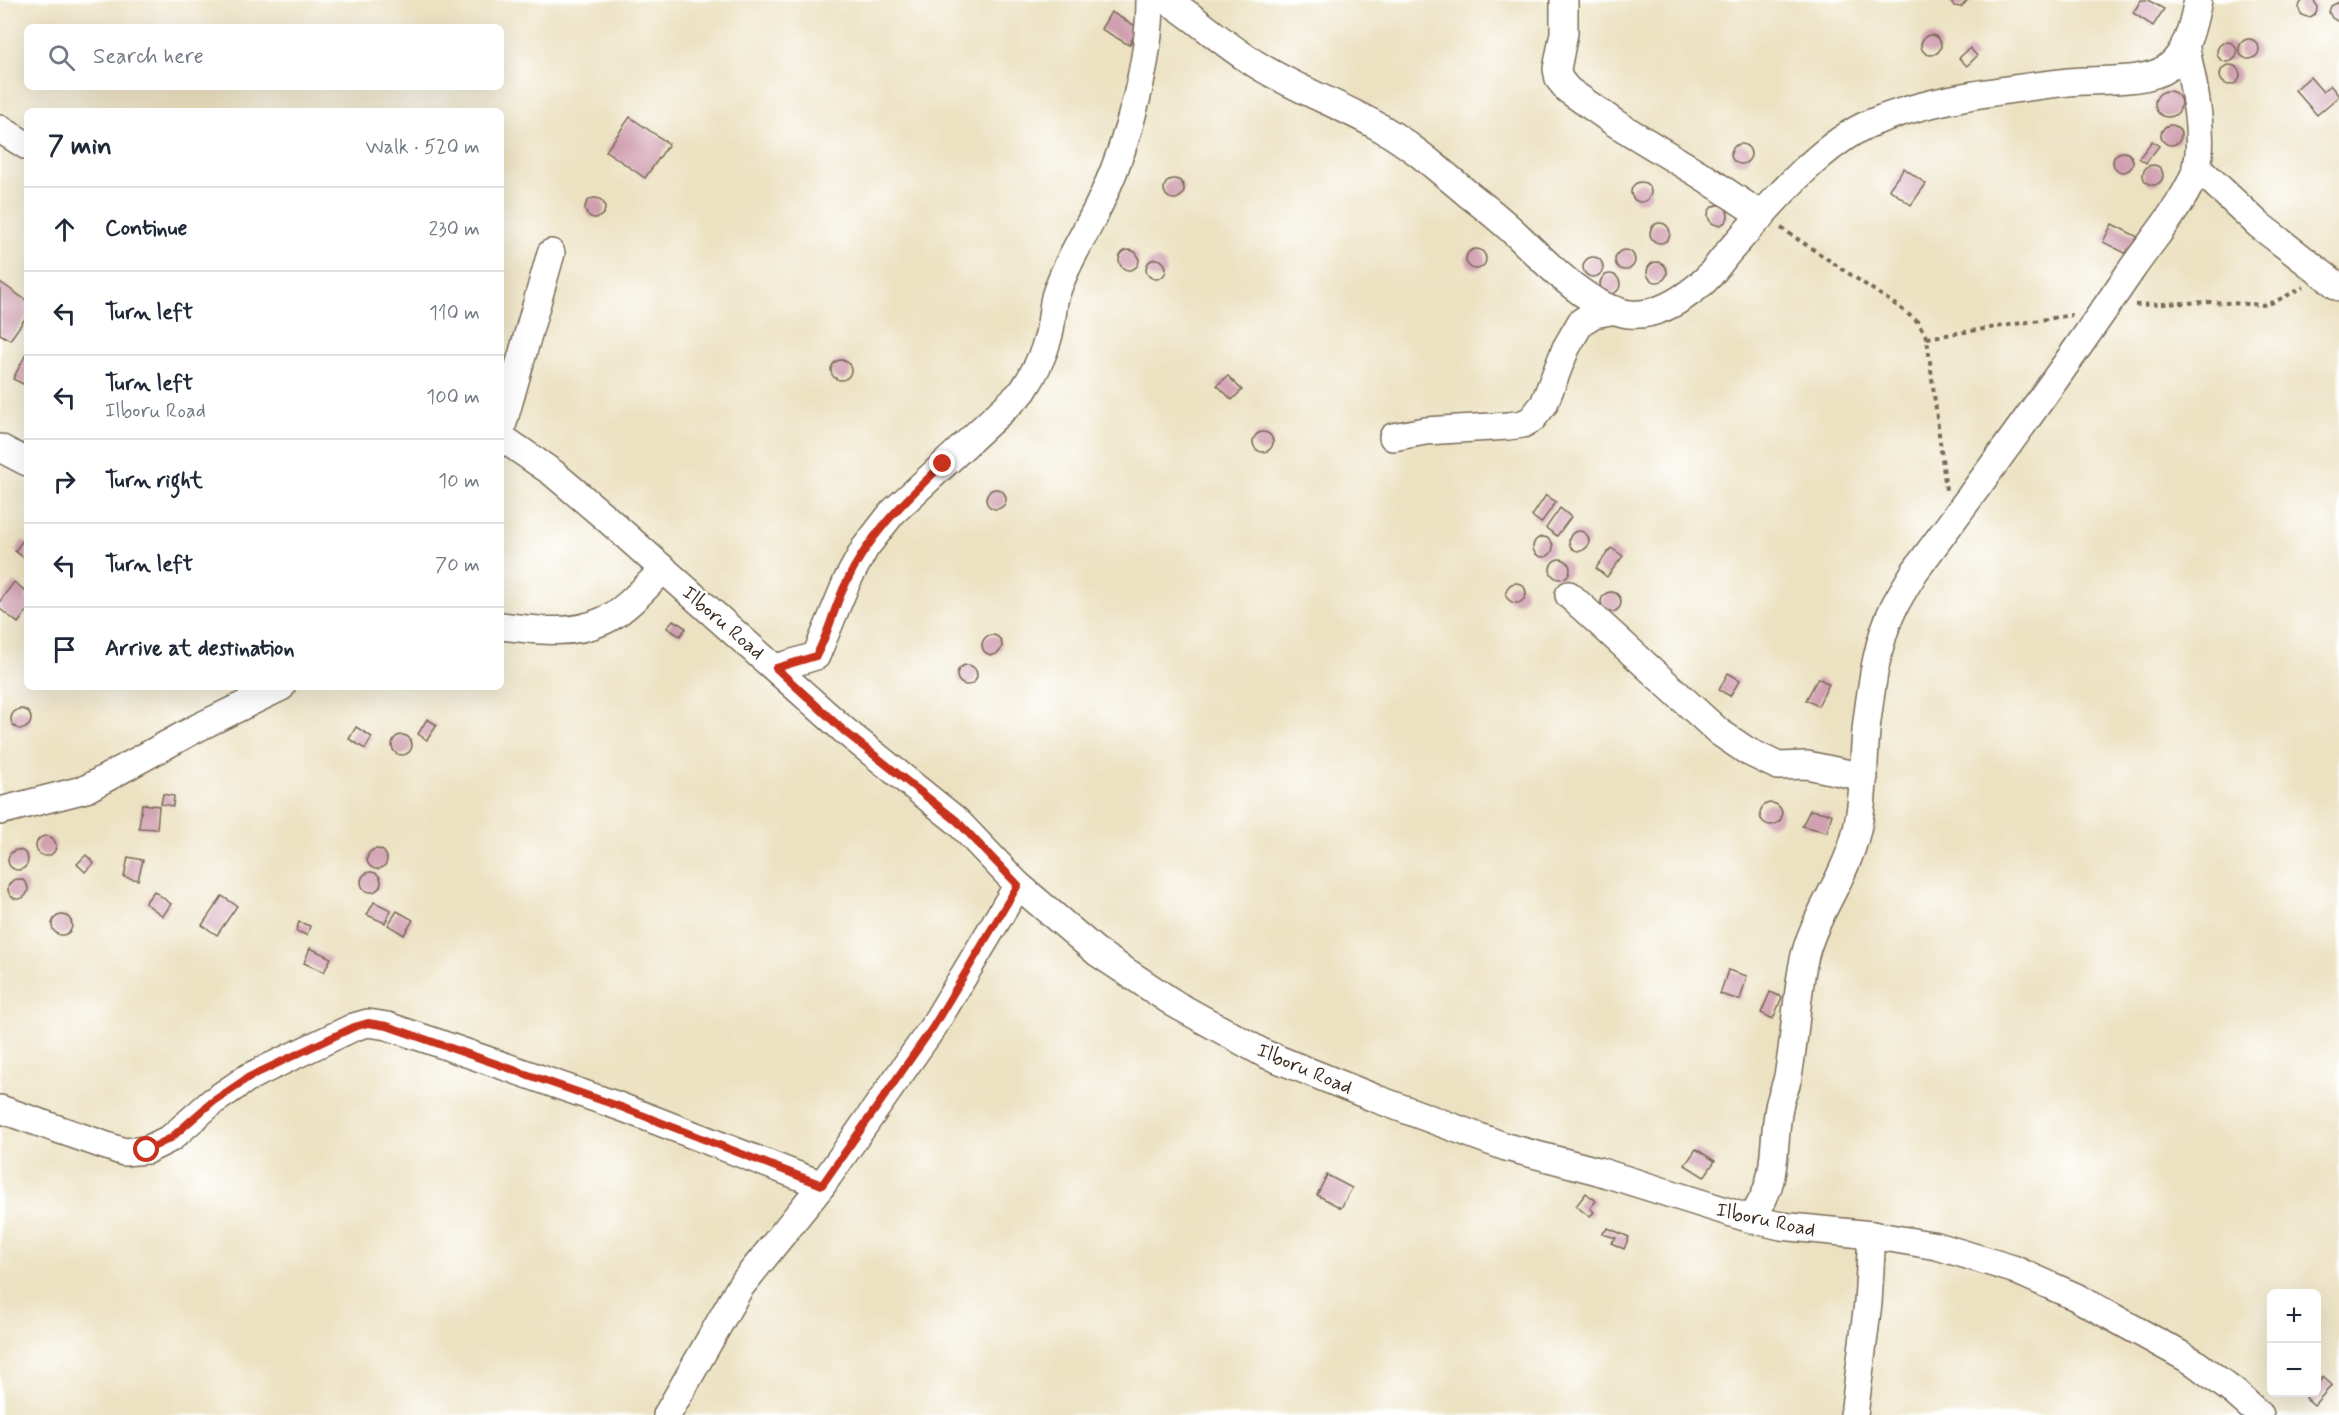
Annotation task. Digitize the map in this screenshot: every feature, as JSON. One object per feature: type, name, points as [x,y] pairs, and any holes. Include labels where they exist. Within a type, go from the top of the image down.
[{"type":"street","points":[[776,668],[816,656],[846,581],[865,548],[892,513],[1023,391],[1037,370],[1048,338],[1055,298],[1072,256],[1104,194],[1129,127],[1146,46],[1150,0]]},
{"type":"street","points":[[1167,0],[1190,14],[1256,65],[1313,96],[1371,122],[1405,142],[1490,210],[1573,287],[1628,314],[1652,313],[1675,302],[1704,282],[1803,171],[1867,124],[1907,110],[1954,100],[2077,81],[2119,80],[2166,69],[2178,58],[2185,44],[2198,0]]},
{"type":"street","points":[[1564,0],[1564,33],[1557,69],[1559,79],[1568,90],[1762,216]]},
{"type":"street","points":[[1751,1219],[1761,1205],[1775,1162],[1779,1107],[1788,1078],[1803,962],[1815,926],[1831,897],[1853,846],[1864,777],[1867,722],[1880,642],[1893,608],[1914,571],[2104,310],[2187,188],[2196,166],[2198,126],[2185,44]]},
{"type":"street","points":[[0,129],[24,144]]},
{"type":"street","points":[[2196,166],[2259,225],[2332,282]]},
{"type":"street","points":[[504,419],[551,253]]},
{"type":"street","points":[[1393,437],[1425,431],[1509,426],[1522,424],[1532,419],[1544,404],[1566,348],[1581,322],[1594,314],[1616,310]]},
{"type":"street","name":"Ilboru Road","points":[[504,439],[553,473],[776,668],[844,731],[957,821],[1018,885],[1098,953],[1175,1004],[1265,1054],[1506,1147],[1598,1171],[1751,1219],[1812,1230],[1872,1235],[1937,1245],[2013,1269],[2076,1296],[2194,1362],[2260,1415]]},
{"type":"street","points":[[0,448],[24,460]]},
{"type":"street","points":[[504,626],[555,632],[582,628],[605,620],[628,603],[664,569]]},
{"type":"street","points":[[1569,596],[1719,732],[1747,751],[1778,766],[1807,765],[1864,777]]},
{"type":"street","points":[[0,812],[86,789],[197,728],[275,690]]},
{"type":"street","points":[[667,1415],[740,1287],[822,1185],[933,1027],[1018,885]]},
{"type":"street","points":[[0,1108],[124,1152],[147,1150],[171,1138],[212,1102],[249,1077],[354,1027],[368,1023],[387,1026],[621,1107],[822,1185]]},
{"type":"street","points":[[1854,1415],[1868,1303],[1872,1235]]},
{"type":"path","points":[[1762,216],[1918,322],[1927,338],[1948,508],[1946,529]]},
{"type":"path","points":[[1927,338],[2104,310],[2174,302],[2263,305],[2332,282]]},
{"type":"building","points":[[2308,-1],[2316,4],[2317,8],[2312,16],[2308,17],[2300,12],[2299,8],[2304,0]]},
{"type":"building","points":[[1949,0],[1968,0],[1961,7],[1954,6]]},
{"type":"building","points":[[2141,0],[2148,0],[2164,9],[2153,26],[2133,13]]},
{"type":"building","points":[[2339,2],[2339,21],[2337,21],[2329,12],[2331,6]]},
{"type":"building","points":[[1111,12],[1139,28],[1129,45],[1101,29]]},
{"type":"building","points":[[1931,35],[1938,38],[1941,45],[1938,52],[1931,55],[1924,52],[1921,45],[1924,38]]},
{"type":"building","points":[[2249,39],[2256,42],[2259,49],[2256,56],[2249,59],[2242,56],[2239,49],[2242,42]]},
{"type":"building","points":[[2227,42],[2234,45],[2237,52],[2234,59],[2227,62],[2220,59],[2217,52],[2220,45]]},
{"type":"building","points":[[1970,48],[1977,56],[1967,66],[1959,58]]},
{"type":"building","points":[[2230,65],[2237,68],[2240,75],[2237,82],[2230,85],[2223,82],[2220,75],[2223,68]]},
{"type":"building","points":[[2310,77],[2323,92],[2330,85],[2339,96],[2317,115],[2295,90]]},
{"type":"building","points":[[2168,91],[2177,95],[2181,104],[2177,113],[2168,117],[2159,113],[2155,104],[2159,95]]},
{"type":"building","points":[[630,117],[669,144],[645,178],[606,151]]},
{"type":"building","points":[[2171,125],[2178,128],[2181,135],[2178,142],[2171,145],[2164,142],[2161,135],[2164,128]]},
{"type":"building","points":[[2152,141],[2159,146],[2146,163],[2139,158]]},
{"type":"building","points":[[1741,144],[1748,147],[1751,154],[1748,161],[1741,164],[1734,161],[1731,154],[1734,147]]},
{"type":"building","points":[[2123,152],[2130,155],[2133,162],[2130,169],[2123,172],[2116,169],[2113,162],[2116,155]]},
{"type":"building","points":[[2153,165],[2160,168],[2163,175],[2160,182],[2153,185],[2146,182],[2143,175],[2146,168]]},
{"type":"building","points":[[1904,168],[1926,184],[1911,205],[1889,189]]},
{"type":"building","points":[[1174,179],[1181,182],[1184,189],[1181,196],[1174,199],[1167,196],[1164,189],[1167,182]]},
{"type":"building","points":[[1641,182],[1648,185],[1651,192],[1648,199],[1641,202],[1634,199],[1631,192],[1634,185]]},
{"type":"building","points":[[595,198],[602,201],[605,208],[602,215],[595,218],[588,215],[585,208],[588,201]]},
{"type":"building","points":[[1718,205],[1725,208],[1728,215],[1725,222],[1718,225],[1711,222],[1708,215],[1711,208]]},
{"type":"building","points":[[1660,223],[1667,226],[1670,233],[1667,240],[1660,243],[1653,240],[1650,233],[1653,226]]},
{"type":"building","points":[[2112,224],[2140,238],[2131,256],[2103,242]]},
{"type":"building","points":[[1476,249],[1483,252],[1486,259],[1483,266],[1476,269],[1469,266],[1466,259],[1469,252]]},
{"type":"building","points":[[1129,250],[1136,253],[1139,260],[1136,267],[1129,270],[1122,267],[1119,260],[1122,253]]},
{"type":"building","points":[[1625,250],[1632,253],[1635,260],[1632,267],[1625,270],[1618,267],[1615,260],[1618,253]]},
{"type":"building","points":[[1593,257],[1600,260],[1603,267],[1600,274],[1593,277],[1586,274],[1583,267],[1586,260]]},
{"type":"building","points":[[1156,259],[1163,262],[1166,269],[1163,276],[1156,279],[1149,276],[1146,269],[1149,262]]},
{"type":"building","points":[[1657,262],[1664,265],[1667,272],[1664,279],[1657,282],[1650,279],[1647,272],[1650,265]]},
{"type":"building","points":[[1610,274],[1617,277],[1620,284],[1617,291],[1610,294],[1603,291],[1600,284],[1603,277]]},
{"type":"building","points":[[0,282],[24,299],[24,320],[10,340],[0,334]]},
{"type":"building","points":[[24,358],[24,384],[13,379]]},
{"type":"building","points":[[841,360],[848,363],[851,370],[848,377],[841,380],[834,377],[831,370],[834,363]]},
{"type":"building","points":[[1228,376],[1242,390],[1232,400],[1217,385]]},
{"type":"building","points":[[1263,432],[1270,435],[1273,442],[1270,449],[1263,452],[1256,449],[1253,442],[1256,435]]},
{"type":"building","points":[[996,489],[1003,492],[1006,499],[1003,506],[996,509],[989,506],[986,499],[989,492]]},
{"type":"building","points":[[1546,495],[1556,502],[1541,523],[1532,516]]},
{"type":"building","points":[[1560,508],[1571,517],[1557,536],[1546,528]]},
{"type":"building","points":[[1579,531],[1586,534],[1589,541],[1586,548],[1579,551],[1572,548],[1569,541],[1572,534]]},
{"type":"building","points":[[1543,537],[1550,540],[1553,547],[1550,554],[1543,557],[1536,554],[1533,547],[1536,540]]},
{"type":"building","points":[[23,540],[24,541],[24,558],[15,551]]},
{"type":"building","points":[[1611,548],[1623,556],[1607,577],[1596,568]]},
{"type":"building","points":[[1560,559],[1567,562],[1570,569],[1567,576],[1560,579],[1553,576],[1550,569],[1553,562]]},
{"type":"building","points":[[14,582],[24,590],[24,615],[18,623],[0,609],[0,601]]},
{"type":"building","points":[[1516,583],[1523,586],[1526,593],[1523,600],[1516,603],[1509,600],[1506,593],[1509,586]]},
{"type":"building","points":[[1611,592],[1618,595],[1621,602],[1618,609],[1611,612],[1604,609],[1601,602],[1604,595]]},
{"type":"building","points":[[673,620],[686,628],[680,636],[667,628]]},
{"type":"building","points":[[992,635],[999,638],[1002,645],[999,652],[992,655],[985,652],[982,645],[985,638]]},
{"type":"building","points":[[967,665],[974,668],[977,675],[974,682],[967,685],[960,682],[957,675],[960,668]]},
{"type":"building","points":[[1728,673],[1740,680],[1730,696],[1719,690]]},
{"type":"building","points":[[1818,678],[1829,684],[1818,706],[1806,700]]},
{"type":"building","points":[[21,709],[28,712],[31,719],[28,726],[21,729],[14,726],[11,719],[14,712]]},
{"type":"building","points":[[427,719],[437,725],[427,740],[418,734]]},
{"type":"building","points":[[356,727],[372,737],[365,749],[349,739]]},
{"type":"building","points":[[402,735],[409,738],[412,745],[409,752],[402,755],[395,752],[392,745],[395,738]]},
{"type":"building","points":[[163,794],[174,796],[173,806],[161,804]]},
{"type":"building","points":[[1771,803],[1779,806],[1782,814],[1779,822],[1771,825],[1763,822],[1760,814],[1763,806]]},
{"type":"building","points":[[142,804],[159,806],[157,829],[139,828]]},
{"type":"building","points":[[1810,810],[1832,814],[1827,832],[1802,826]]},
{"type":"building","points":[[46,836],[53,839],[56,846],[53,853],[46,856],[39,853],[36,846],[39,839]]},
{"type":"building","points":[[377,849],[384,852],[387,859],[384,866],[377,869],[370,866],[367,859],[370,852]]},
{"type":"building","points":[[18,850],[25,853],[28,860],[25,867],[18,870],[11,867],[8,860],[11,853]]},
{"type":"building","points":[[86,855],[94,863],[85,872],[77,864]]},
{"type":"building","points":[[128,857],[143,860],[138,880],[124,877]]},
{"type":"building","points":[[371,872],[378,875],[381,882],[378,889],[371,892],[364,889],[361,882],[364,875]]},
{"type":"building","points":[[18,879],[25,882],[28,889],[25,896],[18,899],[11,896],[8,889],[11,882]]},
{"type":"building","points":[[154,891],[171,904],[163,916],[145,903]]},
{"type":"building","points":[[222,896],[237,906],[217,935],[202,925]]},
{"type":"building","points":[[374,902],[391,910],[385,923],[367,915]]},
{"type":"building","points":[[397,911],[413,920],[404,935],[388,925]]},
{"type":"building","points":[[62,915],[69,918],[72,925],[69,932],[62,935],[55,932],[52,925],[55,918]]},
{"type":"building","points":[[299,922],[310,926],[307,935],[296,931]]},
{"type":"building","points":[[310,948],[331,958],[324,972],[304,963]]},
{"type":"building","points":[[1728,970],[1747,976],[1740,1000],[1720,994]]},
{"type":"building","points":[[1770,992],[1782,997],[1773,1019],[1761,1013]]},
{"type":"building","points":[[1696,1149],[1715,1161],[1704,1177],[1685,1165]]},
{"type":"building","points":[[1327,1175],[1352,1188],[1341,1208],[1317,1195]]},
{"type":"building","points":[[1586,1193],[1596,1201],[1590,1208],[1594,1212],[1590,1217],[1576,1206]]},
{"type":"building","points":[[1608,1228],[1629,1237],[1624,1249],[1611,1243],[1616,1238],[1602,1234]]},
{"type":"building","points":[[2323,1377],[2332,1385],[2314,1405],[2306,1398],[2321,1397]]},
{"type":"route","points":[[147,1150],[171,1138],[212,1102],[249,1077],[354,1027],[368,1023],[387,1026],[621,1107],[822,1185],[933,1027],[1018,885],[957,821],[844,731],[776,668],[816,656],[846,581],[865,548],[892,513],[943,464]]}]
